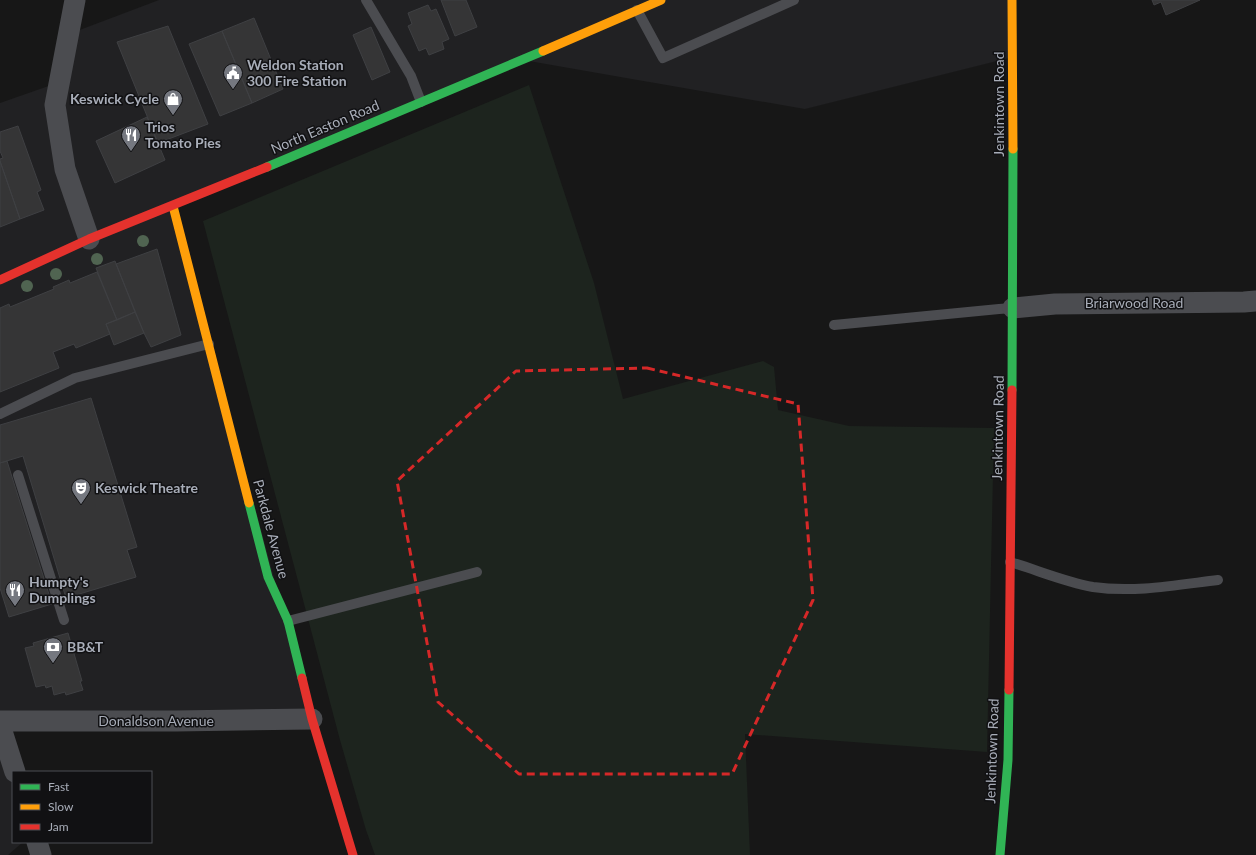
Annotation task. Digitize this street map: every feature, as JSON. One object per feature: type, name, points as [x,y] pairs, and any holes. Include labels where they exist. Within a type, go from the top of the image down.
[{"type":"street","points":[[75,0],[55,105],[65,169],[89,239]]},
{"type":"street","name":"North Easton Road","points":[[0,280],[89,239],[173,206],[661,0]]},
{"type":"street","name":"Jenkintown Road","points":[[1000,855],[1008,760],[1013,308],[1012,0]]},
{"type":"street","name":"Parkdale Avenue","points":[[173,206],[268,576],[288,622],[312,719],[341,817],[354,855]]},
{"type":"street","name":"Briarwood Road","points":[[1013,308],[1055,304],[1256,301]]},
{"type":"street","name":"Donaldson Avenue","points":[[0,721],[176,722],[312,719]]},
{"type":"street","points":[[0,725],[15,771]]},
{"type":"street","points":[[37,843],[41,855]]},
{"type":"lane","points":[[366,0],[411,76],[421,102]]},
{"type":"lane","points":[[637,10],[663,58],[794,0]]},
{"type":"lane","points":[[834,325],[1013,308]]},
{"type":"lane","points":[[0,414],[75,378],[209,344]]},
{"type":"lane","points":[[18,475],[64,620]]},
{"type":"lane","points":[[1010,562],[1070,582],[1093,587],[1130,589],[1218,580]]},
{"type":"lane","points":[[288,622],[477,572]]},
{"type":"highlighted area","points":[[647,368],[798,404],[813,600],[732,774],[519,774],[438,702],[397,481],[516,371]]},
{"type":"shaded area","points":[[159,0],[1010,0],[1013,57],[805,109],[523,60],[174,206],[312,719],[0,721],[0,103],[60,82],[69,34]]},
{"type":"shaded area","points":[[529,85],[594,283],[623,399],[763,361],[774,367],[778,410],[849,426],[994,428],[987,752],[745,734],[750,855],[375,855],[366,830],[340,740],[203,221]]},
{"type":"shaded area","points":[[0,725],[13,771],[12,843],[22,843],[8,855],[0,855]]},
{"type":"building","points":[[441,0],[466,0],[477,27],[455,36]]},
{"type":"building","points":[[1152,0],[1200,0],[1166,15],[1161,2],[1154,5]]},
{"type":"building","points":[[428,5],[431,11],[436,9],[449,39],[442,42],[444,49],[429,55],[426,48],[419,51],[408,26],[412,24],[408,13]]},
{"type":"building","points":[[254,18],[283,89],[252,103],[222,31]]},
{"type":"building","points":[[168,26],[208,124],[158,143],[117,42]]},
{"type":"building","points":[[371,27],[390,72],[372,80],[353,35]]},
{"type":"building","points":[[222,31],[252,103],[220,116],[189,44]]},
{"type":"building","name":"Trios Tomato Pies","points":[[147,117],[165,160],[115,183],[96,141]]},
{"type":"building","points":[[18,126],[41,190],[37,192],[44,210],[20,219],[0,161],[0,159],[3,158],[0,151],[0,132]]},
{"type":"building","points":[[0,161],[20,219],[0,227]]},
{"type":"building","points":[[157,249],[181,335],[151,347],[116,264]]},
{"type":"building","points":[[115,261],[135,312],[117,320],[96,268]]},
{"type":"building","points":[[97,272],[117,320],[106,324],[110,334],[76,348],[74,344],[53,352],[59,368],[0,392],[0,308],[9,304],[10,307],[54,289],[53,287],[69,280],[70,283]]},
{"type":"building","points":[[135,312],[144,333],[114,345],[106,324]]},
{"type":"building","name":"Keswick Theatre","points":[[91,398],[137,547],[127,550],[136,577],[66,598],[23,456],[0,463],[0,425]]},
{"type":"building","points":[[7,461],[52,604],[9,617],[0,588],[0,463]]},
{"type":"building","name":"BB&T","points":[[68,633],[82,681],[80,681],[83,690],[66,695],[65,692],[54,695],[52,686],[46,688],[45,685],[36,687],[25,648],[34,646],[33,643]]},
{"type":"traffic: fast","points":[[267,167],[543,51]]},
{"type":"traffic: fast","points":[[1012,390],[1013,149]]},
{"type":"traffic: fast","points":[[249,503],[268,577],[288,621],[302,678]]},
{"type":"traffic: fast","points":[[1000,855],[1008,760],[1009,690]]},
{"type":"traffic: slow","points":[[543,51],[661,0]]},
{"type":"traffic: slow","points":[[1012,0],[1013,149]]},
{"type":"traffic: slow","points":[[173,206],[249,503]]},
{"type":"traffic: jam","points":[[0,280],[89,239],[267,167]]},
{"type":"traffic: jam","points":[[1009,690],[1012,390]]},
{"type":"traffic: jam","points":[[302,678],[312,719],[353,855]]},
{"type":"place","name":"Weldon Station 300 Fire Station","points":[[233,90]]},
{"type":"place","name":"Keswick Cycle","points":[[173,116]]},
{"type":"place","name":"Trios Tomato Pies","points":[[131,152]]},
{"type":"place","name":"Keswick Theatre","points":[[81,505]]},
{"type":"place","name":"Humpty's Dumplings","points":[[15,607]]},
{"type":"place","name":"BB&T","points":[[53,664]]}]
